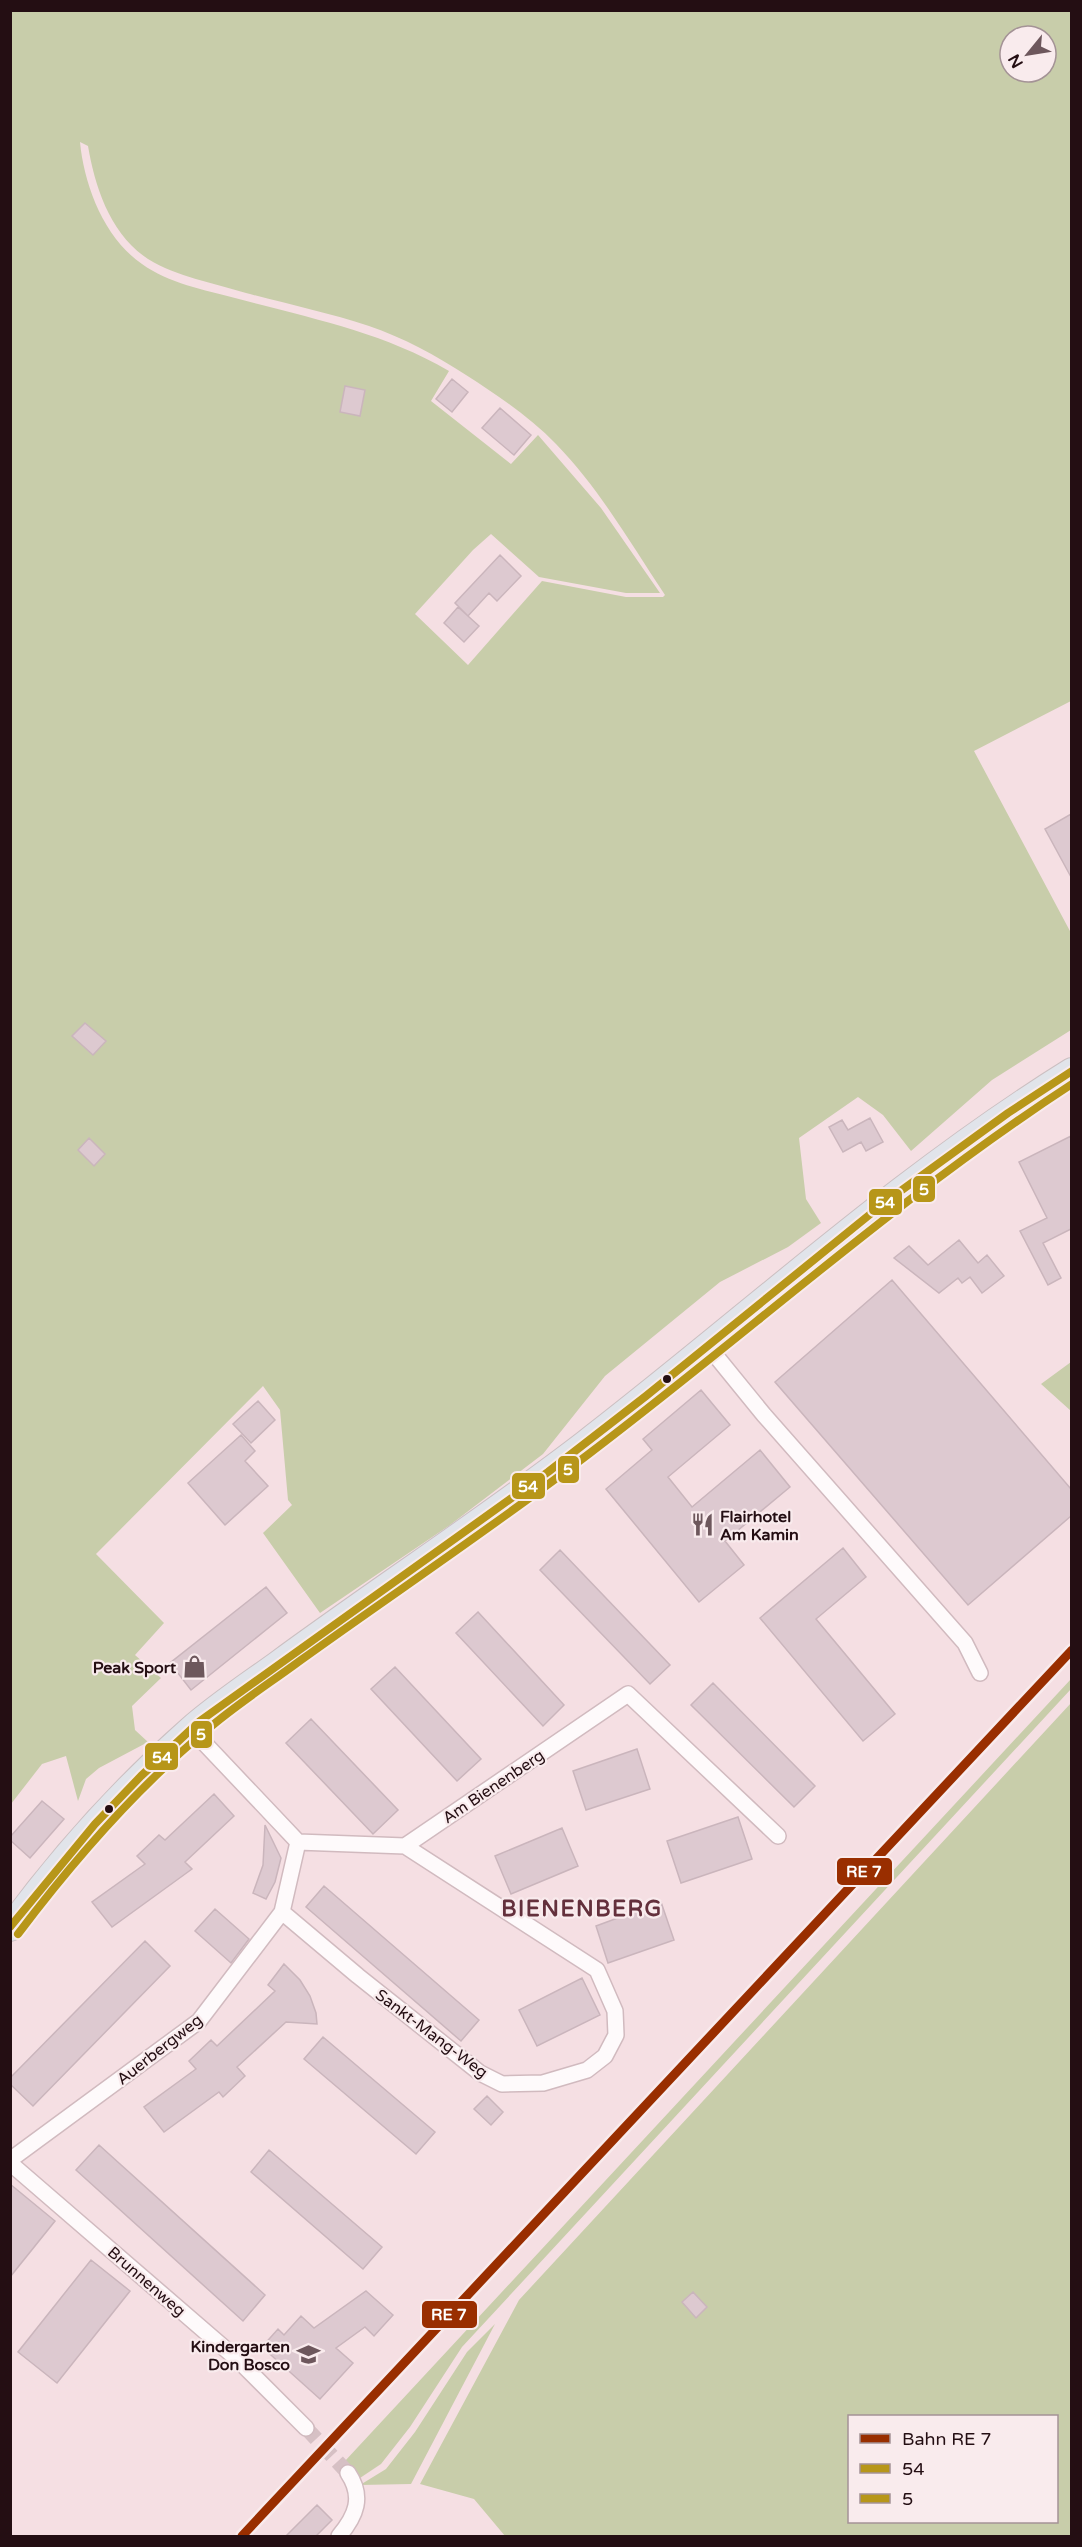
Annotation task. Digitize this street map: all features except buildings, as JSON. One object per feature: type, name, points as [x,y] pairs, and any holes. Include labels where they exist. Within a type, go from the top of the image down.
[{"type":"main road","points":[[10,1928],[45,1880],[86,1832],[191,1729],[334,1623],[578,1450],[959,1146],[1071,1071]]},
{"type":"street","points":[[707,1345],[764,1415],[965,1643],[980,1673]]},
{"type":"street","name":"Am Bienenberg","points":[[405,1846],[628,1694],[778,1836]]},
{"type":"street","points":[[191,1729],[298,1842],[405,1846]]},
{"type":"street","name":"Auerbergweg","points":[[10,2162],[199,2021],[282,1912],[298,1842]]},
{"type":"street","name":"Sankt-Mang-Weg","points":[[282,1912],[480,2073],[502,2084],[543,2083],[587,2070],[605,2056],[616,2035],[615,2011],[597,1970],[405,1846]]},
{"type":"street","name":"Brunnenweg","points":[[10,2162],[237,2359],[306,2428]]},
{"type":"street","points":[[339,2536],[351,2521],[357,2499],[356,2485],[348,2473]]},
{"type":"green space","points":[[11,11],[1071,11],[1071,701],[974,751],[1071,933],[1071,1030],[992,1080],[911,1151],[883,1115],[858,1097],[799,1138],[806,1199],[821,1223],[788,1247],[720,1282],[605,1376],[543,1454],[450,1525],[320,1613],[263,1533],[292,1505],[288,1500],[280,1410],[263,1386],[96,1554],[164,1623],[135,1655],[161,1678],[132,1706],[135,1730],[148,1742],[99,1768],[86,1779],[78,1801],[66,1756],[42,1764],[11,1804]],"holes":[[[80,142],[88,146],[95,177],[106,208],[124,237],[148,259],[196,279],[339,317],[394,336],[455,368],[524,416],[546,434],[572,461],[614,517],[665,595],[663,597],[626,597],[542,581],[468,665],[415,614],[473,550],[491,534],[539,577],[626,593],[660,593],[601,508],[538,435],[511,464],[431,401],[449,371],[423,357],[371,336],[187,285],[152,271],[142,264],[117,240],[98,209],[86,176]]]},
{"type":"green space","points":[[1071,1362],[1071,1411],[1041,1384]]},
{"type":"green space","points":[[1071,1679],[1071,1689],[462,2347],[410,2427],[381,2464],[357,2480],[345,2461]]},
{"type":"green space","points":[[1071,1703],[1071,2536],[505,2536],[474,2499],[420,2484],[519,2300]]},
{"type":"green space","points":[[495,2324],[411,2484],[360,2485],[386,2469],[415,2432],[467,2352]]},
{"type":"tunnel","points":[[306,2428],[348,2473]]},
{"type":"transit line","name":"54","points":[[10,1927],[95,1824],[141,1776],[200,1721],[548,1472],[646,1396],[884,1203],[1008,1113],[1072,1071]]},
{"type":"transit line","name":"5","points":[[18,1934],[61,1879],[131,1800],[181,1752],[219,1720],[555,1480],[947,1172],[1072,1084]]},
{"type":"transit line","points":[[242,2536],[1072,1650]]},
{"type":"place","name":"Flairhotel Am Kamin","points":[[702,1525]]},
{"type":"place","name":"Peak Sport","points":[[194,1667]]},
{"type":"place","name":"Kindergarten Don Bosco","points":[[308,2355]]},
{"type":"district","name":"BIENENBERG","points":[[582,1908]]}]
